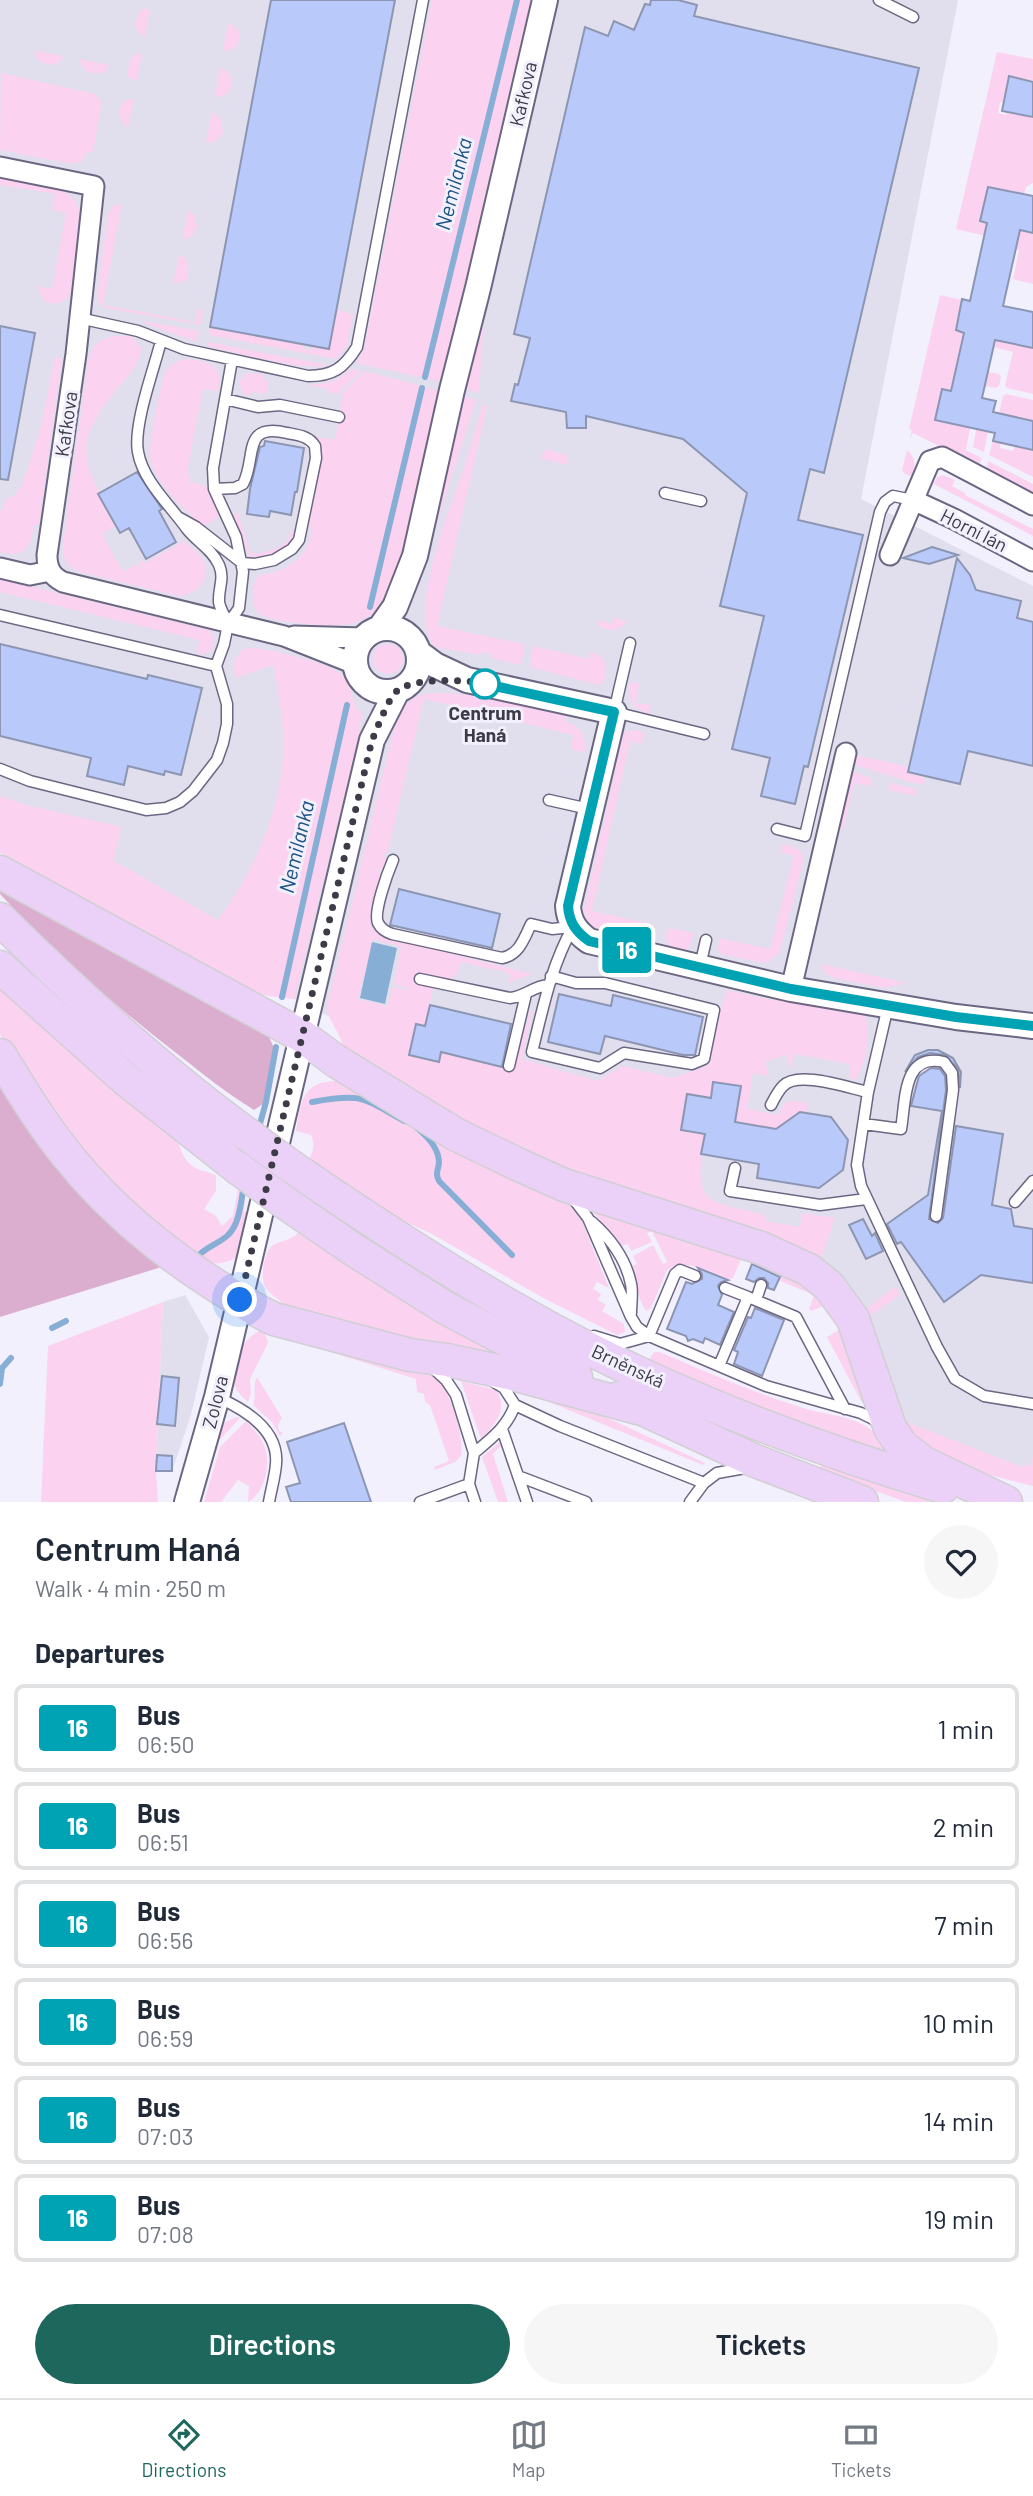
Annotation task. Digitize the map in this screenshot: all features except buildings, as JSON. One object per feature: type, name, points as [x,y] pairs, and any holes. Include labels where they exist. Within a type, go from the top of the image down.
[{"type":"main road","points":[[0,872],[302,1036],[336,1061],[455,1134],[564,1185],[761,1248],[808,1270],[829,1286],[853,1319],[891,1427],[902,1446],[924,1464],[1006,1502]]},
{"type":"main road","name":"Brněnská","points":[[0,919],[142,1050],[247,1134],[396,1237],[526,1316],[639,1372],[739,1415],[893,1472],[995,1502]]},
{"type":"main road","name":"Brněnská","points":[[0,967],[125,1079],[239,1169],[354,1250],[444,1307],[638,1408],[764,1465],[862,1502]]},
{"type":"main road","points":[[0,1055],[37,1115],[87,1178],[148,1235],[240,1300],[274,1318],[421,1361],[447,1360],[517,1375],[638,1408]]},
{"type":"street","name":"Kafkova","points":[[372,740],[356,650],[395,607],[415,556],[545,0]]},
{"type":"street","name":"Kafkova","points":[[0,167],[94,186],[47,555],[50,571]]},
{"type":"street","points":[[890,555],[930,461],[942,457],[1033,505]]},
{"type":"street","name":"Horní lán","points":[[913,500],[1033,561]]},
{"type":"street","name":"Kafkova","points":[[240,1300],[372,740],[403,687],[417,672],[415,556]]},
{"type":"street","points":[[0,568],[36,575],[50,571],[56,579],[63,582],[284,636],[332,636],[397,629],[435,665],[467,680],[614,712],[568,906],[574,927],[589,941],[791,989],[984,1021],[1033,1026]]},
{"type":"street","points":[[284,636],[360,673],[379,691],[467,680]]},
{"type":"street","points":[[791,989],[846,753]]},
{"type":"street","name":"Zolova","points":[[187,1502],[217,1397],[240,1300]]},
{"type":"lane","points":[[79,318],[138,331],[161,341],[232,360],[307,376],[323,376],[337,372],[346,364],[357,347],[424,0]]},
{"type":"lane","points":[[879,0],[913,16]]},
{"type":"lane","points":[[161,341],[137,438],[138,453],[160,494],[190,533],[212,553],[219,565],[222,578],[219,602],[228,624]]},
{"type":"lane","points":[[0,768],[30,781],[146,810],[166,808],[180,802],[206,777],[217,760],[223,743],[227,704],[216,666],[228,624],[239,608],[242,563],[232,528],[214,489],[212,468],[232,360]]},
{"type":"lane","points":[[225,399],[258,407],[280,405],[339,417]]},
{"type":"lane","points":[[178,517],[242,563],[255,564],[274,560],[297,544],[316,458],[315,446],[305,437],[273,430],[262,432],[254,440],[243,484],[235,488],[214,489]]},
{"type":"lane","points":[[665,493],[701,501]]},
{"type":"lane","points":[[777,829],[805,835],[880,512],[885,502],[893,496],[913,500]]},
{"type":"lane","points":[[210,539],[221,536],[232,528]]},
{"type":"lane","points":[[0,615],[216,666]]},
{"type":"lane","points":[[630,643],[614,712],[704,734]]},
{"type":"lane","points":[[549,800],[591,810]]},
{"type":"lane","points":[[393,860],[377,918],[380,926],[387,932],[502,958],[510,956],[518,948],[531,924],[552,929],[574,927]]},
{"type":"lane","points":[[420,978],[510,998],[550,981],[605,983],[714,1010],[704,1059],[692,1064],[624,1053],[600,1068],[532,1052],[550,981],[559,952],[574,927]]},
{"type":"lane","points":[[700,967],[706,940]]},
{"type":"lane","points":[[509,1066],[526,993]]},
{"type":"lane","points":[[887,1006],[868,1092],[857,1165],[861,1186],[937,1347],[955,1379],[984,1396],[1033,1404]]},
{"type":"lane","points":[[864,1124],[901,1129],[908,1079],[914,1067],[924,1061],[944,1062],[952,1073],[953,1090],[936,1216]]},
{"type":"lane","points":[[771,1105],[784,1084],[799,1079],[868,1092]]},
{"type":"lane","points":[[735,1168],[730,1191],[820,1205],[866,1199]]},
{"type":"lane","points":[[1015,1202],[1033,1181]]},
{"type":"lane","points":[[564,1185],[588,1218],[631,1317],[649,1335],[766,1386],[861,1413],[891,1427]]},
{"type":"lane","points":[[526,1316],[620,1344],[649,1335],[675,1274],[680,1270],[695,1276]]},
{"type":"lane","points":[[719,1366],[761,1285]]},
{"type":"lane","points":[[725,1288],[796,1317],[845,1409]]},
{"type":"lane","points":[[421,1361],[492,1381],[504,1388],[515,1405],[560,1426],[704,1483]]},
{"type":"lane","points":[[421,1361],[446,1380],[456,1395],[474,1453],[469,1484],[475,1502]]},
{"type":"lane","points":[[217,1397],[246,1412],[273,1441],[276,1465],[269,1502]]},
{"type":"lane","points":[[474,1453],[502,1429],[510,1419],[515,1405]]},
{"type":"lane","points":[[502,1429],[527,1502]]},
{"type":"lane","points":[[693,1500],[711,1476],[723,1471],[764,1465]]},
{"type":"lane","points":[[518,1476],[586,1502]]},
{"type":"lane","points":[[420,1502],[469,1484]]},
{"type":"shaded area","points":[[0,0],[958,0],[861,499],[1033,586],[1033,1481],[902,1422],[863,1316],[692,1197],[260,982],[0,838]]},
{"type":"shaded area","points":[[432,0],[531,0],[443,382],[356,363],[364,350]]},
{"type":"shaded area","points":[[143,9],[150,9],[145,37],[136,27],[137,16]]},
{"type":"shaded area","points":[[228,23],[238,29],[239,42],[232,49],[223,51]]},
{"type":"shaded area","points":[[36,51],[63,56],[61,61],[53,65],[40,62]]},
{"type":"shaded area","points":[[997,52],[1033,59],[1033,81],[1009,77],[998,113],[1006,115],[1007,112],[1033,118],[1033,183],[1026,187],[1024,194],[988,187],[980,221],[1033,233],[1033,284],[1013,279],[1019,250],[1015,249],[1016,243],[956,229]]},
{"type":"shaded area","points":[[137,53],[142,54],[137,81],[128,77],[132,58]]},
{"type":"shaded area","points":[[80,59],[109,65],[105,72],[92,73],[82,67]]},
{"type":"shaded area","points":[[220,68],[228,72],[232,80],[230,91],[221,97],[215,96]]},
{"type":"shaded area","points":[[1,73],[95,94],[102,103],[93,152],[87,152],[81,162],[73,164],[0,150]]},
{"type":"shaded area","points":[[127,99],[134,99],[128,128],[120,114],[121,106]]},
{"type":"shaded area","points":[[212,112],[221,119],[223,133],[215,142],[206,142]]},
{"type":"shaded area","points":[[0,178],[49,186],[70,196],[77,204],[81,215],[76,265],[70,292],[63,301],[56,304],[44,301],[37,286],[52,289],[66,213],[52,210],[55,194],[0,185]]},
{"type":"shaded area","points":[[122,204],[103,305],[195,322],[198,309],[203,311],[200,325],[106,308],[99,303],[97,296],[108,213],[114,205]]},
{"type":"shaded area","points":[[188,210],[195,215],[197,226],[192,237],[182,239]]},
{"type":"shaded area","points":[[179,254],[187,262],[188,273],[186,281],[173,284]]},
{"type":"shaded area","points":[[940,295],[962,300],[955,330],[963,333],[950,392],[942,390],[935,420],[970,428],[966,450],[982,458],[979,466],[913,433],[910,439],[912,430],[909,429]]},
{"type":"shaded area","points":[[336,309],[353,315],[347,345],[337,359],[209,335],[211,327],[304,345],[304,349],[312,351],[313,346],[328,349]]},
{"type":"shaded area","points":[[483,318],[479,393],[467,389],[467,385]]},
{"type":"shaded area","points":[[144,323],[199,331],[197,342]]},
{"type":"shaded area","points":[[116,336],[131,336],[141,348],[135,366],[102,409],[87,442],[90,471],[117,525],[102,534],[123,572],[137,564],[142,570],[139,563],[143,560],[145,563],[184,541],[202,558],[206,572],[198,588],[186,595],[179,596],[80,572],[71,567],[64,558],[63,544],[88,362],[97,344]]},
{"type":"shaded area","points":[[995,339],[1033,348],[1033,394],[1007,388],[1005,385],[1013,352],[993,347]]},
{"type":"shaded area","points":[[208,342],[327,365],[303,366],[269,360],[208,346]]},
{"type":"shaded area","points":[[55,357],[62,358],[39,525],[34,525],[29,546],[25,550],[15,554],[0,552],[0,510],[3,510],[5,500],[15,495],[22,485],[40,430]]},
{"type":"shaded area","points":[[186,359],[213,366],[219,382],[218,391],[203,389],[187,473],[190,475],[189,482],[206,486],[219,517],[203,526],[165,487],[150,459],[153,428],[164,375],[171,365]]},
{"type":"shaded area","points":[[351,369],[361,371],[337,394],[328,392],[328,389],[304,384],[329,382]]},
{"type":"shaded area","points":[[364,371],[441,391],[392,599],[373,614],[350,624],[303,624],[266,617],[258,612],[254,605],[255,582],[260,575],[272,573],[295,562],[305,550],[311,536],[312,527],[308,526],[322,454],[317,437],[334,440],[342,410],[341,395]]},
{"type":"shaded area","points":[[988,372],[1001,377],[996,388],[985,386]]},
{"type":"shaded area","points":[[247,373],[264,375],[263,379],[269,381],[266,394],[251,392],[250,396],[242,393],[239,382]]},
{"type":"shaded area","points":[[1006,394],[1033,400],[1033,421],[999,413],[1003,396]]},
{"type":"shaded area","points":[[461,395],[476,400],[430,544],[462,406]]},
{"type":"shaded area","points":[[482,407],[487,407],[437,626],[525,644],[521,665],[491,658],[491,654],[481,652],[480,655],[435,647],[428,632],[425,612],[427,590],[439,540]]},
{"type":"shaded area","points":[[976,430],[988,432],[984,452],[973,447]]},
{"type":"shaded area","points":[[993,441],[1001,443],[1000,448],[1013,451],[1015,446],[1033,450],[1033,477],[989,455]]},
{"type":"shaded area","points":[[546,449],[567,455],[568,465],[540,458]]},
{"type":"shaded area","points":[[907,450],[914,462],[911,476],[902,470]]},
{"type":"shaded area","points":[[988,461],[1033,484],[1033,493],[989,471]]},
{"type":"shaded area","points":[[943,475],[955,480],[952,486],[965,495],[1033,529],[1033,536],[934,484],[937,477]]},
{"type":"shaded area","points":[[238,513],[250,550],[254,554],[277,548],[286,542],[291,532],[295,532],[283,549],[250,557],[234,515]]},
{"type":"shaded area","points":[[0,579],[209,630],[213,646],[210,652],[197,655],[199,640],[0,592]]},
{"type":"shaded area","points":[[614,618],[626,621],[620,628],[613,630],[604,629],[597,624],[598,620],[612,624]]},
{"type":"shaded area","points":[[388,644],[398,649],[403,659],[398,669],[388,674],[378,669],[373,659],[378,649]]},
{"type":"shaded area","points":[[533,646],[589,659],[591,652],[596,654],[605,664],[603,683],[599,685],[530,667]]},
{"type":"shaded area","points":[[250,648],[297,657],[335,670],[347,682],[357,710],[362,711],[358,740],[294,999],[268,996],[243,988],[0,853],[0,796],[121,827],[114,861],[218,920],[247,875],[259,850],[269,825],[281,773],[282,719],[274,665],[235,678],[234,661],[242,650]]},
{"type":"shaded area","points":[[630,683],[639,683],[636,703],[651,705],[649,714],[632,703]]},
{"type":"shaded area","points":[[475,692],[566,715],[565,721],[582,733],[586,753],[571,749],[573,735],[424,699],[387,854],[383,853],[386,858],[383,870],[380,869],[378,874],[382,875],[375,904],[371,903],[374,907],[373,927],[380,934],[400,941],[532,974],[508,983],[510,973],[461,962],[457,975],[453,975],[452,980],[417,972],[415,984],[433,988],[425,1026],[416,1024],[409,1054],[439,1062],[441,1052],[513,1070],[531,1009],[533,1010],[522,1059],[597,1081],[623,1066],[673,1078],[707,1066],[726,990],[777,1001],[778,995],[863,1014],[868,1028],[867,1047],[855,1080],[849,1078],[850,1064],[794,1054],[791,1069],[786,1055],[765,1062],[769,1076],[753,1073],[747,1109],[778,1115],[785,1103],[808,1103],[806,1113],[800,1112],[776,1129],[735,1122],[741,1086],[713,1083],[711,1098],[686,1095],[681,1129],[705,1134],[701,1174],[702,1186],[707,1195],[727,1206],[766,1215],[765,1221],[800,1227],[802,1213],[835,1218],[819,1265],[521,1155],[343,1052],[327,1007],[397,716],[403,706],[420,696],[441,693],[474,696]],"holes":[[[374,939],[401,947],[394,984],[408,988],[407,990],[393,987],[387,1006],[358,999]]]},
{"type":"shaded area","points":[[636,730],[644,733],[642,744],[630,741],[592,911],[647,923],[648,933],[632,939],[621,939],[593,926],[584,910],[624,732]]},
{"type":"shaded area","points":[[852,754],[908,767],[907,773],[924,777],[926,783],[917,784],[852,764]]},
{"type":"shaded area","points":[[851,770],[872,779],[871,786],[854,783],[843,830],[838,828]]},
{"type":"shaded area","points":[[890,783],[916,789],[916,796],[888,790]]},
{"type":"shaded area","points":[[782,844],[798,849],[804,858],[780,952],[770,961],[763,963],[721,954],[718,949],[719,938],[770,949],[794,856],[780,852]]},
{"type":"shaded area","points":[[0,886],[268,1035],[275,1050],[266,1102],[254,1110],[216,1084],[133,1018],[42,937],[0,894]]},
{"type":"shaded area","points":[[667,928],[694,933],[689,947],[683,951],[671,948],[666,939]]},
{"type":"shaded area","points":[[820,964],[907,983],[885,988],[833,978],[825,973]]},
{"type":"shaded area","points":[[0,987],[179,1144],[192,1166],[216,1175],[216,1191],[204,1209],[216,1216],[222,1226],[233,1216],[238,1189],[245,1196],[244,1212],[251,1213],[240,1255],[226,1262],[210,1263],[155,1228],[113,1192],[32,1086],[3,1040],[0,1034]]},
{"type":"shaded area","points":[[0,1075],[168,1265],[0,1317]]},
{"type":"shaded area","points":[[337,1075],[567,1202],[582,1221],[609,1288],[597,1282],[593,1289],[601,1294],[598,1300],[606,1305],[602,1311],[624,1324],[625,1332],[617,1335],[545,1299],[432,1234],[386,1213],[308,1160],[313,1151],[311,1135],[296,1131],[302,1103],[315,1085],[335,1081]]},
{"type":"shaded area","points":[[589,1207],[779,1265],[833,1306],[868,1406],[861,1401],[827,1337],[839,1330],[825,1305],[812,1311],[809,1309],[814,1295],[778,1280],[780,1273],[741,1259],[733,1278],[728,1280],[689,1265],[674,1266],[667,1270],[651,1308],[646,1311],[630,1267],[637,1264],[633,1256],[653,1245],[663,1264],[667,1262],[652,1231],[647,1233],[652,1242],[631,1251],[628,1244],[621,1246]]},
{"type":"shaded area","points":[[298,1233],[393,1294],[523,1366],[280,1310],[282,1303],[264,1283],[265,1259],[273,1245]]},
{"type":"shaded area","points":[[896,1286],[900,1295],[867,1318],[883,1355],[903,1417],[909,1423],[1020,1466],[1031,1465],[1033,1456],[1033,1486],[974,1471],[910,1440],[860,1313]]},
{"type":"shaded area","points":[[185,1295],[209,1337],[191,1415],[172,1471],[156,1471],[163,1302]]},
{"type":"shaded area","points":[[163,1302],[156,1471],[158,1502],[41,1502],[48,1346]]},
{"type":"shaded area","points":[[266,1328],[264,1332],[268,1341],[250,1379],[251,1393],[248,1402],[235,1387],[233,1367],[245,1343]]},
{"type":"shaded area","points":[[280,1336],[430,1374],[444,1387],[452,1406],[461,1440],[461,1456],[455,1462],[435,1470],[434,1467],[449,1461],[430,1405],[425,1402],[424,1394],[417,1392],[416,1379]]},
{"type":"shaded area","points":[[654,1352],[660,1352],[782,1401],[860,1423],[879,1438],[883,1452],[773,1415],[654,1365],[650,1358]]},
{"type":"shaded area","points":[[257,1377],[282,1418],[278,1425],[279,1431],[283,1433],[280,1436],[272,1422],[253,1405]]},
{"type":"shaded area","points":[[461,1381],[496,1390],[500,1397],[499,1416],[481,1439]]},
{"type":"shaded area","points":[[522,1391],[597,1413],[705,1463],[703,1465]]},
{"type":"shaded area","points":[[236,1417],[240,1418],[215,1445],[222,1424]]},
{"type":"shaded area","points":[[246,1421],[260,1437],[266,1450],[267,1467],[263,1484],[248,1502],[249,1486],[238,1480],[221,1502],[204,1502],[220,1447]]},
{"type":"shaded area","points":[[501,1441],[503,1444],[493,1454],[508,1502],[498,1502],[482,1457]]},
{"type":"shaded area","points":[[824,1462],[951,1502],[906,1502],[817,1470]]},
{"type":"water","points":[[372,942],[397,948],[385,1004],[360,998]]},
{"type":"waterway","name":"Nemilanka","points":[[425,377],[517,0]]},
{"type":"waterway","name":"Nemilanka","points":[[370,607],[422,388]]},
{"type":"waterway","name":"Nemilanka","points":[[282,997],[347,705]]},
{"type":"waterway","name":"Nemilanka","points":[[258,1131],[276,1047]]},
{"type":"waterway","points":[[312,1102],[342,1098],[361,1099],[404,1121]]},
{"type":"waterway","points":[[417,1128],[435,1148],[439,1163],[439,1181],[512,1255]]},
{"type":"waterway","name":"Nemilanka","points":[[199,1255],[225,1238],[232,1230],[239,1212],[244,1185]]},
{"type":"waterway","name":"Nemilanka","points":[[52,1328],[66,1321]]},
{"type":"waterway","name":"Nemilanka","points":[[0,1384],[2,1368],[11,1358]]},
{"type":"bus line","name":"16","points":[[485,684],[614,712],[568,906],[574,927],[589,941],[791,989],[956,1017],[1033,1026]]},
{"type":"place","name":"Centrum Haná","points":[[485,684]]},
{"type":"route","points":[[240,1300],[372,740],[391,699],[397,691],[409,684],[467,680],[485,684]]}]
